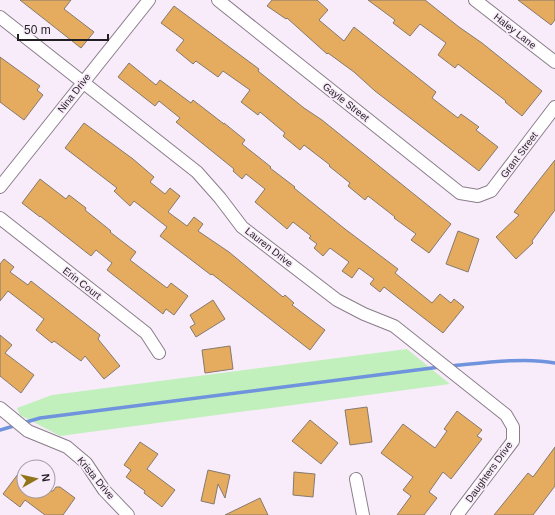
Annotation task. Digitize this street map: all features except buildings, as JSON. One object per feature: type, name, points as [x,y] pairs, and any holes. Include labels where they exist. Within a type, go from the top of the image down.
[{"type":"street","name":"Nina Drive","points":[[0,187],[148,0]]},
{"type":"street","name":"Gayle Street","points":[[218,0],[460,193],[478,196]]},
{"type":"street","name":"Haley Lane","points":[[475,0],[555,62]]},
{"type":"street","name":"Lauren Drive","points":[[0,17],[197,172],[220,198],[242,227],[337,300],[364,314],[394,326],[506,415],[513,427]]},
{"type":"street","name":"Grant Street","points":[[478,196],[491,191],[555,107]]},
{"type":"street","name":"Erin Court","points":[[0,218],[146,333],[159,353]]},
{"type":"street","name":"Krista Drive","points":[[1,408],[28,430],[67,447],[72,451],[86,463],[104,490],[128,515]]},
{"type":"street","name":"Daughters Drive","points":[[457,515],[513,441],[513,427]]},
{"type":"street","points":[[356,479],[362,515]]},
{"type":"green space","points":[[407,349],[450,384],[60,436],[20,415],[17,408],[52,395]]},
{"type":"waterway","points":[[451,366],[517,361],[543,361],[555,363]]},
{"type":"waterway","points":[[23,423],[40,418],[440,367]]},
{"type":"waterway","points":[[0,430],[17,425]]}]
